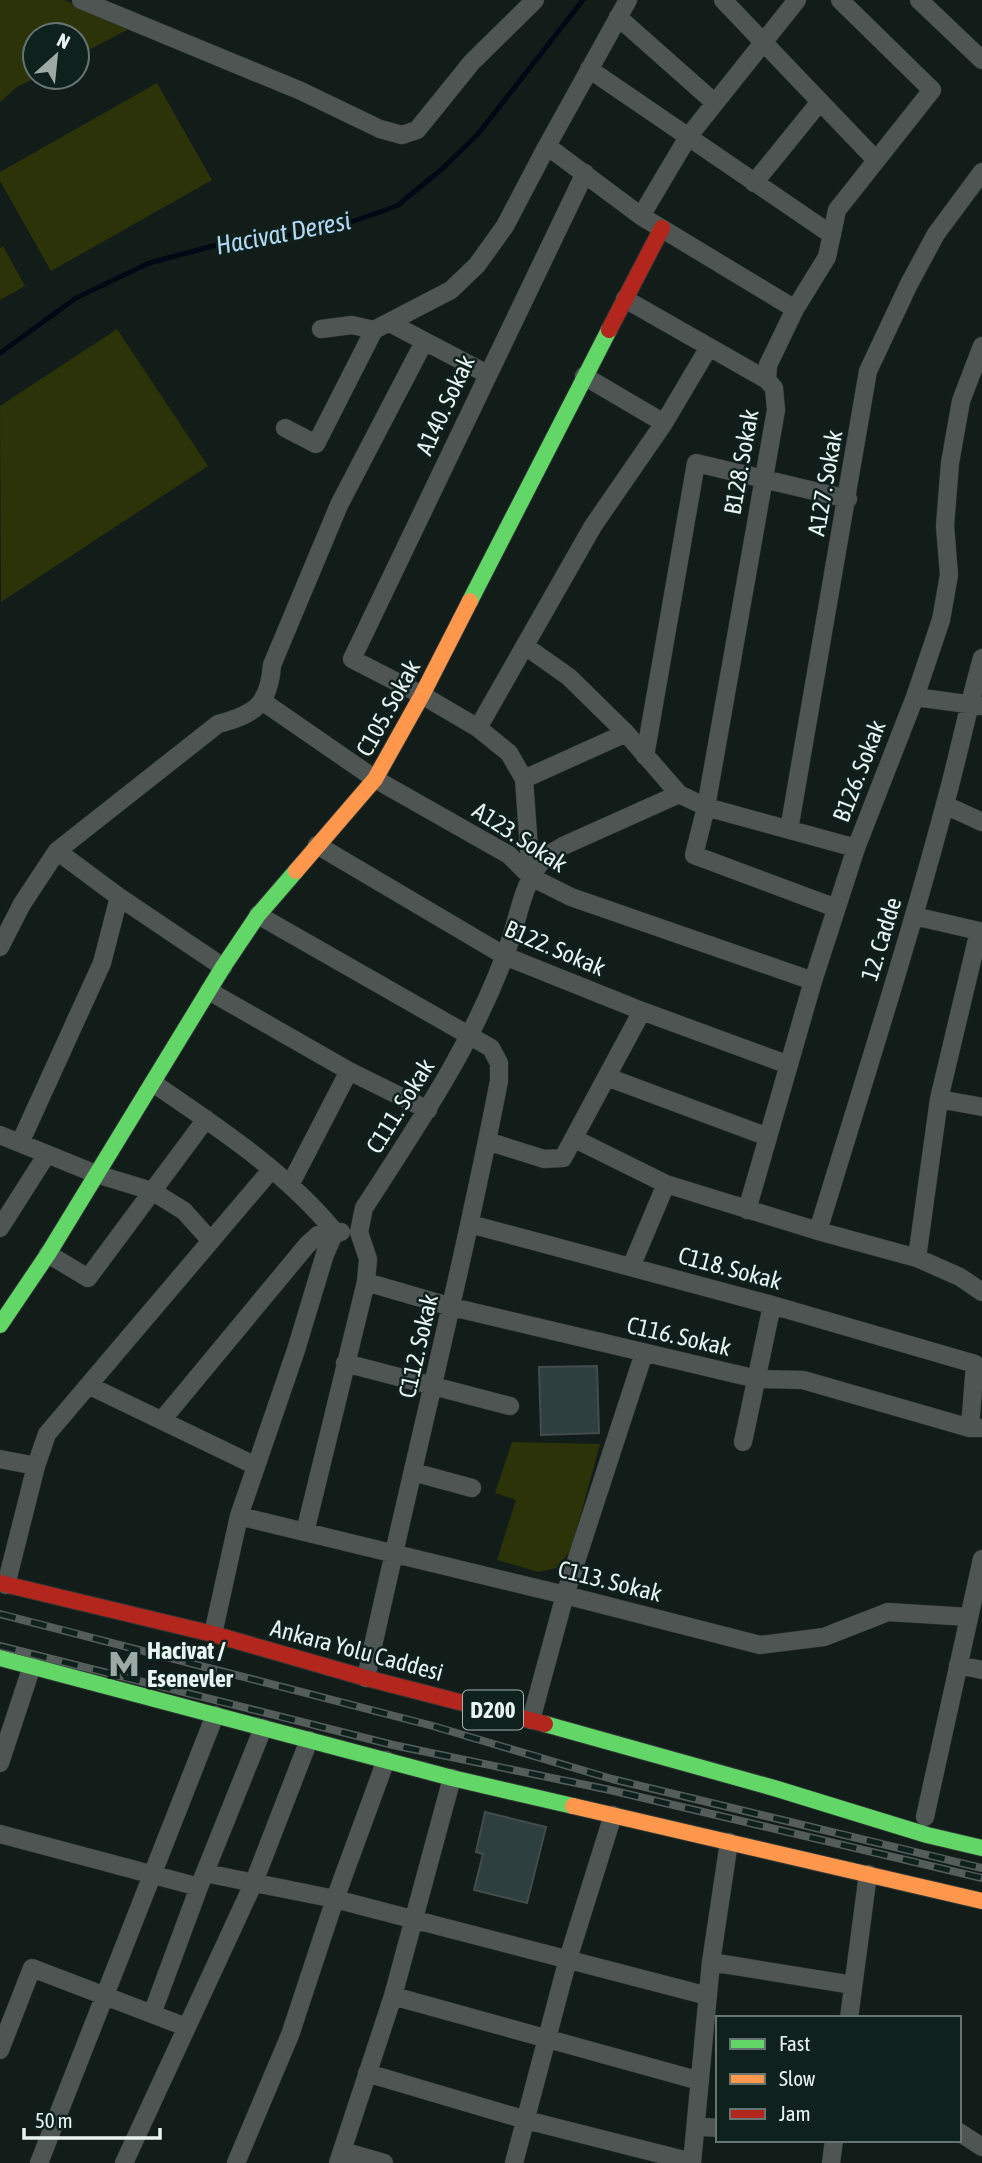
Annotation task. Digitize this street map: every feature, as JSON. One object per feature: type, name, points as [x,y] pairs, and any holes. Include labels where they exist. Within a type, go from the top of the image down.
[{"type":"main road","name":"C105. Sokak","points":[[0,1325],[48,1254],[223,967],[258,915],[375,779],[422,695],[662,228]]},
{"type":"main road","name":"Ankara Yolu Caddesi","points":[[3,1584],[213,1634],[366,1678],[531,1720],[982,1849]]},
{"type":"main road","points":[[0,1658],[452,1778],[982,1901]]},
{"type":"main road","points":[[774,1788],[930,1818]]},
{"type":"street","points":[[81,0],[301,91],[380,129],[402,135],[417,130],[472,62],[535,0]]},
{"type":"street","points":[[285,428],[316,444],[382,326],[451,290],[477,265],[506,226],[628,0]]},
{"type":"street","points":[[723,0],[875,159]]},
{"type":"street","points":[[641,216],[688,138],[797,0]]},
{"type":"street","name":"B128. Sokak","points":[[836,908],[694,855],[706,807],[776,399],[774,388],[767,380],[768,365],[795,309],[827,257],[837,210],[932,90],[840,0]]},
{"type":"street","points":[[919,0],[982,60]]},
{"type":"street","points":[[618,17],[715,103]]},
{"type":"street","points":[[589,69],[832,235]]},
{"type":"street","points":[[754,183],[819,103]]},
{"type":"street","points":[[547,146],[641,216],[795,309]]},
{"type":"street","name":"A140. Sokak","points":[[422,695],[352,659],[585,173]]},
{"type":"street","name":"A127. Sokak","points":[[789,830],[868,371],[936,234],[981,176]]},
{"type":"street","points":[[625,299],[767,380]]},
{"type":"street","points":[[321,329],[352,325],[382,326],[424,342],[487,374]]},
{"type":"street","points":[[0,947],[22,904],[57,851],[218,724],[245,716],[262,701],[271,685],[272,665],[339,505],[424,342]]},
{"type":"street","name":"B126. Sokak","points":[[747,1210],[836,908],[941,620],[949,575],[945,526],[950,463],[961,401],[982,346]]},
{"type":"street","points":[[478,728],[593,526],[664,423],[709,347]]},
{"type":"street","points":[[584,376],[664,423]]},
{"type":"street","points":[[645,756],[696,463],[848,499]]},
{"type":"street","points":[[526,646],[569,677],[626,733],[679,794],[706,807],[856,848]]},
{"type":"street","name":"12. Cadde","points":[[818,1231],[975,704],[982,658]]},
{"type":"street","points":[[422,695],[478,728],[509,753],[524,779],[531,877]]},
{"type":"street","points":[[915,697],[975,704]]},
{"type":"street","name":"A123. Sokak","points":[[262,701],[375,779],[509,855],[531,877],[572,897],[813,981]]},
{"type":"street","points":[[524,779],[626,733]]},
{"type":"street","name":"C111. Sokak","points":[[359,1232],[364,1208],[428,1110],[470,1036],[505,956],[531,877],[545,857],[563,846],[679,794]]},
{"type":"street","points":[[945,804],[982,822]]},
{"type":"street","name":"B122. Sokak","points":[[317,845],[505,956],[642,1011],[789,1065]]},
{"type":"street","points":[[57,851],[119,897],[223,967]]},
{"type":"street","points":[[20,1143],[102,963],[119,897]]},
{"type":"street","name":"C112. Sokak","points":[[258,915],[491,1048],[499,1063],[499,1081],[470,1224],[366,1678]]},
{"type":"street","points":[[914,916],[979,931],[978,953],[939,1099],[917,1258]]},
{"type":"street","points":[[209,991],[349,1071],[428,1110]]},
{"type":"street","points":[[487,1140],[544,1159],[564,1158],[642,1011]]},
{"type":"street","points":[[290,1185],[349,1071]]},
{"type":"street","points":[[607,1077],[768,1138]]},
{"type":"street","points":[[153,1083],[206,1119],[290,1185],[314,1207],[335,1232]]},
{"type":"street","points":[[939,1099],[982,1107]]},
{"type":"street","points":[[48,1254],[89,1278],[206,1119]]},
{"type":"street","points":[[0,1135],[96,1174],[152,1191],[184,1211],[211,1241]]},
{"type":"street","points":[[575,1139],[666,1184],[917,1258],[960,1277],[982,1292]]},
{"type":"street","points":[[0,1228],[47,1154]]},
{"type":"street","points":[[3,1584],[47,1434],[271,1170]]},
{"type":"street","points":[[631,1267],[666,1184]]},
{"type":"street","name":"C118. Sokak","points":[[470,1224],[772,1305],[975,1364],[976,1428]]},
{"type":"street","points":[[213,1634],[239,1516],[296,1350],[325,1254],[335,1232]]},
{"type":"street","points":[[162,1420],[307,1245],[318,1235],[359,1232],[369,1259],[366,1282],[305,1532]]},
{"type":"street","name":"C116. Sokak","points":[[366,1282],[452,1307],[757,1379],[803,1380],[976,1428]]},
{"type":"street","points":[[743,1441],[772,1305]]},
{"type":"street","points":[[531,1720],[565,1595],[644,1353]]},
{"type":"street","points":[[345,1363],[510,1406]]},
{"type":"street","points":[[90,1386],[256,1466]]},
{"type":"street","points":[[0,1459],[36,1466]]},
{"type":"street","points":[[413,1472],[472,1488]]},
{"type":"street","name":"C113. Sokak","points":[[239,1516],[565,1595],[760,1646],[824,1637],[888,1612],[975,1605]]},
{"type":"street","points":[[930,1818],[958,1665],[975,1605],[982,1559]]},
{"type":"street","points":[[958,1665],[982,1670]]},
{"type":"street","points":[[0,1763],[32,1666]]},
{"type":"street","points":[[39,2163],[215,1715]]},
{"type":"street","points":[[152,2014],[263,1728]]},
{"type":"street","points":[[124,2163],[254,1882],[309,1740]]},
{"type":"street","points":[[236,2163],[290,2035],[335,1899],[386,1760]]},
{"type":"street","points":[[384,2163],[340,2157],[393,1996],[452,1778]]},
{"type":"street","points":[[514,2163],[568,1959],[613,1815]]},
{"type":"street","points":[[0,1834],[152,1874],[254,1882],[335,1899],[708,1996]]},
{"type":"street","points":[[367,2073],[526,2120],[692,2162],[700,2081],[710,2050],[708,1996],[729,1842]]},
{"type":"street","points":[[849,2016],[868,1874]]},
{"type":"street","points":[[712,1962],[853,1985]]},
{"type":"street","points":[[0,2050],[32,1968],[186,2027]]},
{"type":"street","points":[[393,1996],[700,2081]]},
{"type":"street","points":[[696,2126],[716,2129]]},
{"type":"street","points":[[961,2133],[982,2147]]},
{"type":"street","points":[[829,2142],[831,2163]]},
{"type":"green space","points":[[0,0],[64,0],[131,28],[91,49],[91,21],[21,21],[21,85],[0,102]]},
{"type":"green space","points":[[157,83],[212,180],[51,271],[0,181],[0,172]]},
{"type":"green space","points":[[3,246],[25,286],[0,300],[0,248]]},
{"type":"green space","points":[[117,329],[208,466],[1,602],[0,406]]},
{"type":"green space","points":[[512,1442],[600,1444],[571,1550],[556,1568],[539,1572],[497,1560],[516,1500],[495,1493]]},
{"type":"building","points":[[597,1366],[599,1433],[541,1435],[539,1367]]},
{"type":"building","points":[[485,1812],[546,1827],[527,1903],[474,1890],[483,1854],[476,1852]]},
{"type":"waterway","name":"Hacivat Deresi","points":[[0,353],[76,298],[149,263],[217,245],[328,230],[397,206],[443,168],[478,134],[583,0]]},
{"type":"railway","points":[[0,1614],[433,1726],[612,1779],[982,1868]]},
{"type":"railway","points":[[0,1646],[393,1745],[610,1790],[982,1878]]},
{"type":"traffic: fast","points":[[470,601],[609,330]]},
{"type":"traffic: fast","points":[[0,1325],[48,1254],[223,967],[258,915],[296,871]]},
{"type":"traffic: fast","points":[[0,1658],[452,1778],[573,1806]]},
{"type":"traffic: fast","points":[[545,1724],[774,1788],[927,1835],[982,1848]]},
{"type":"traffic: slow","points":[[296,871],[375,779],[470,601]]},
{"type":"traffic: slow","points":[[573,1806],[982,1901]]},
{"type":"traffic: jam","points":[[609,330],[662,228]]},
{"type":"traffic: jam","points":[[0,1583],[213,1634],[366,1678],[545,1724]]},
{"type":"place","name":"Hacivat / Esenevler","points":[[124,1664]]}]
